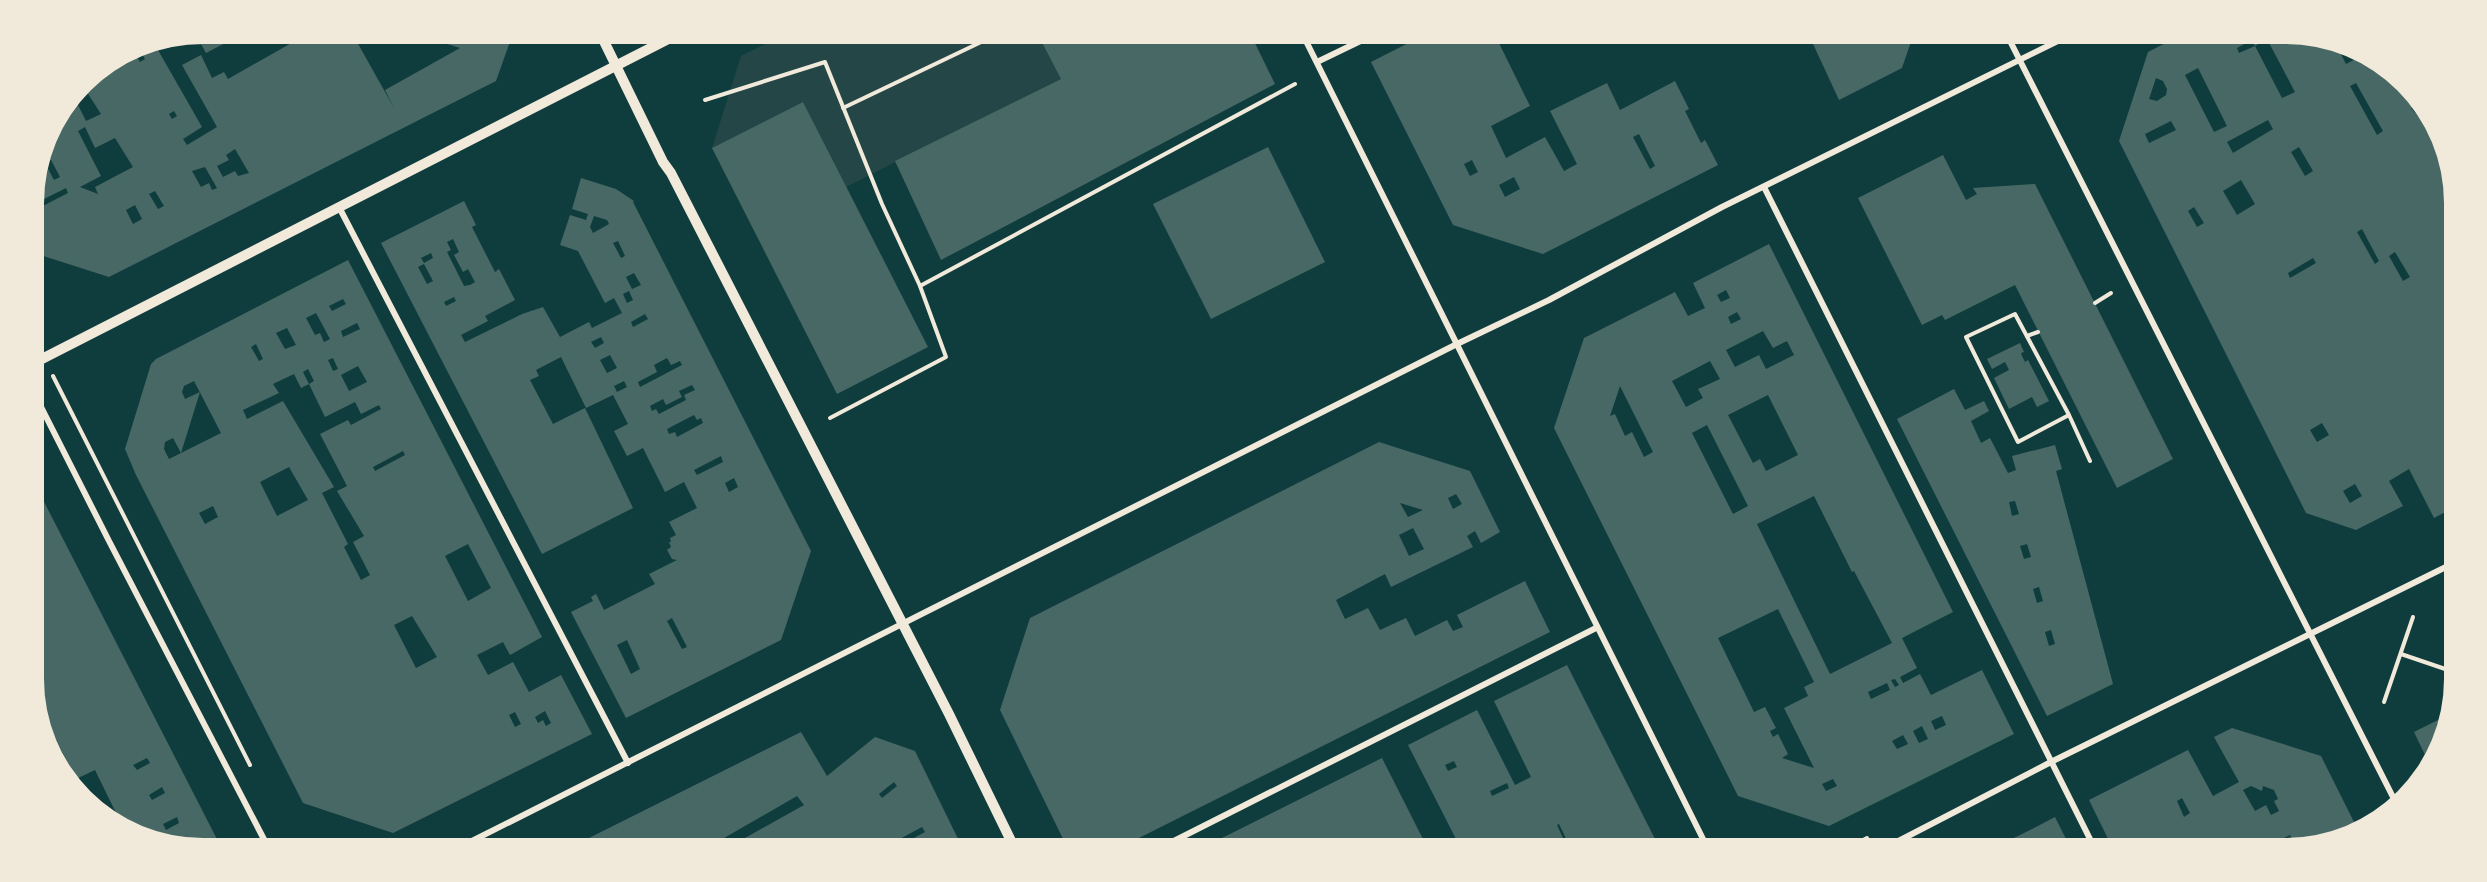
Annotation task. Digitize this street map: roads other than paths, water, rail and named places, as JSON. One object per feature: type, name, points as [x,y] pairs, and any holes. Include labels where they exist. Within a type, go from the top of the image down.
[{"type":"street","points":[[606,44],[663,162],[677,184],[1010,838]]},
{"type":"street","points":[[44,358],[658,44]]},
{"type":"street","points":[[1308,44],[1596,628],[1702,838]]},
{"type":"street","points":[[1317,62],[1354,44]]},
{"type":"street","points":[[2011,44],[2392,796]]},
{"type":"street","points":[[478,838],[1457,344],[1549,300],[1764,187],[2052,44]]},
{"type":"street","points":[[1764,187],[2089,838]]},
{"type":"street","points":[[339,206],[628,763]]},
{"type":"street","points":[[44,412],[263,838]]},
{"type":"street","points":[[1904,838],[2051,762],[2444,568]]},
{"type":"street","points":[[1180,838],[1596,628]]}]
